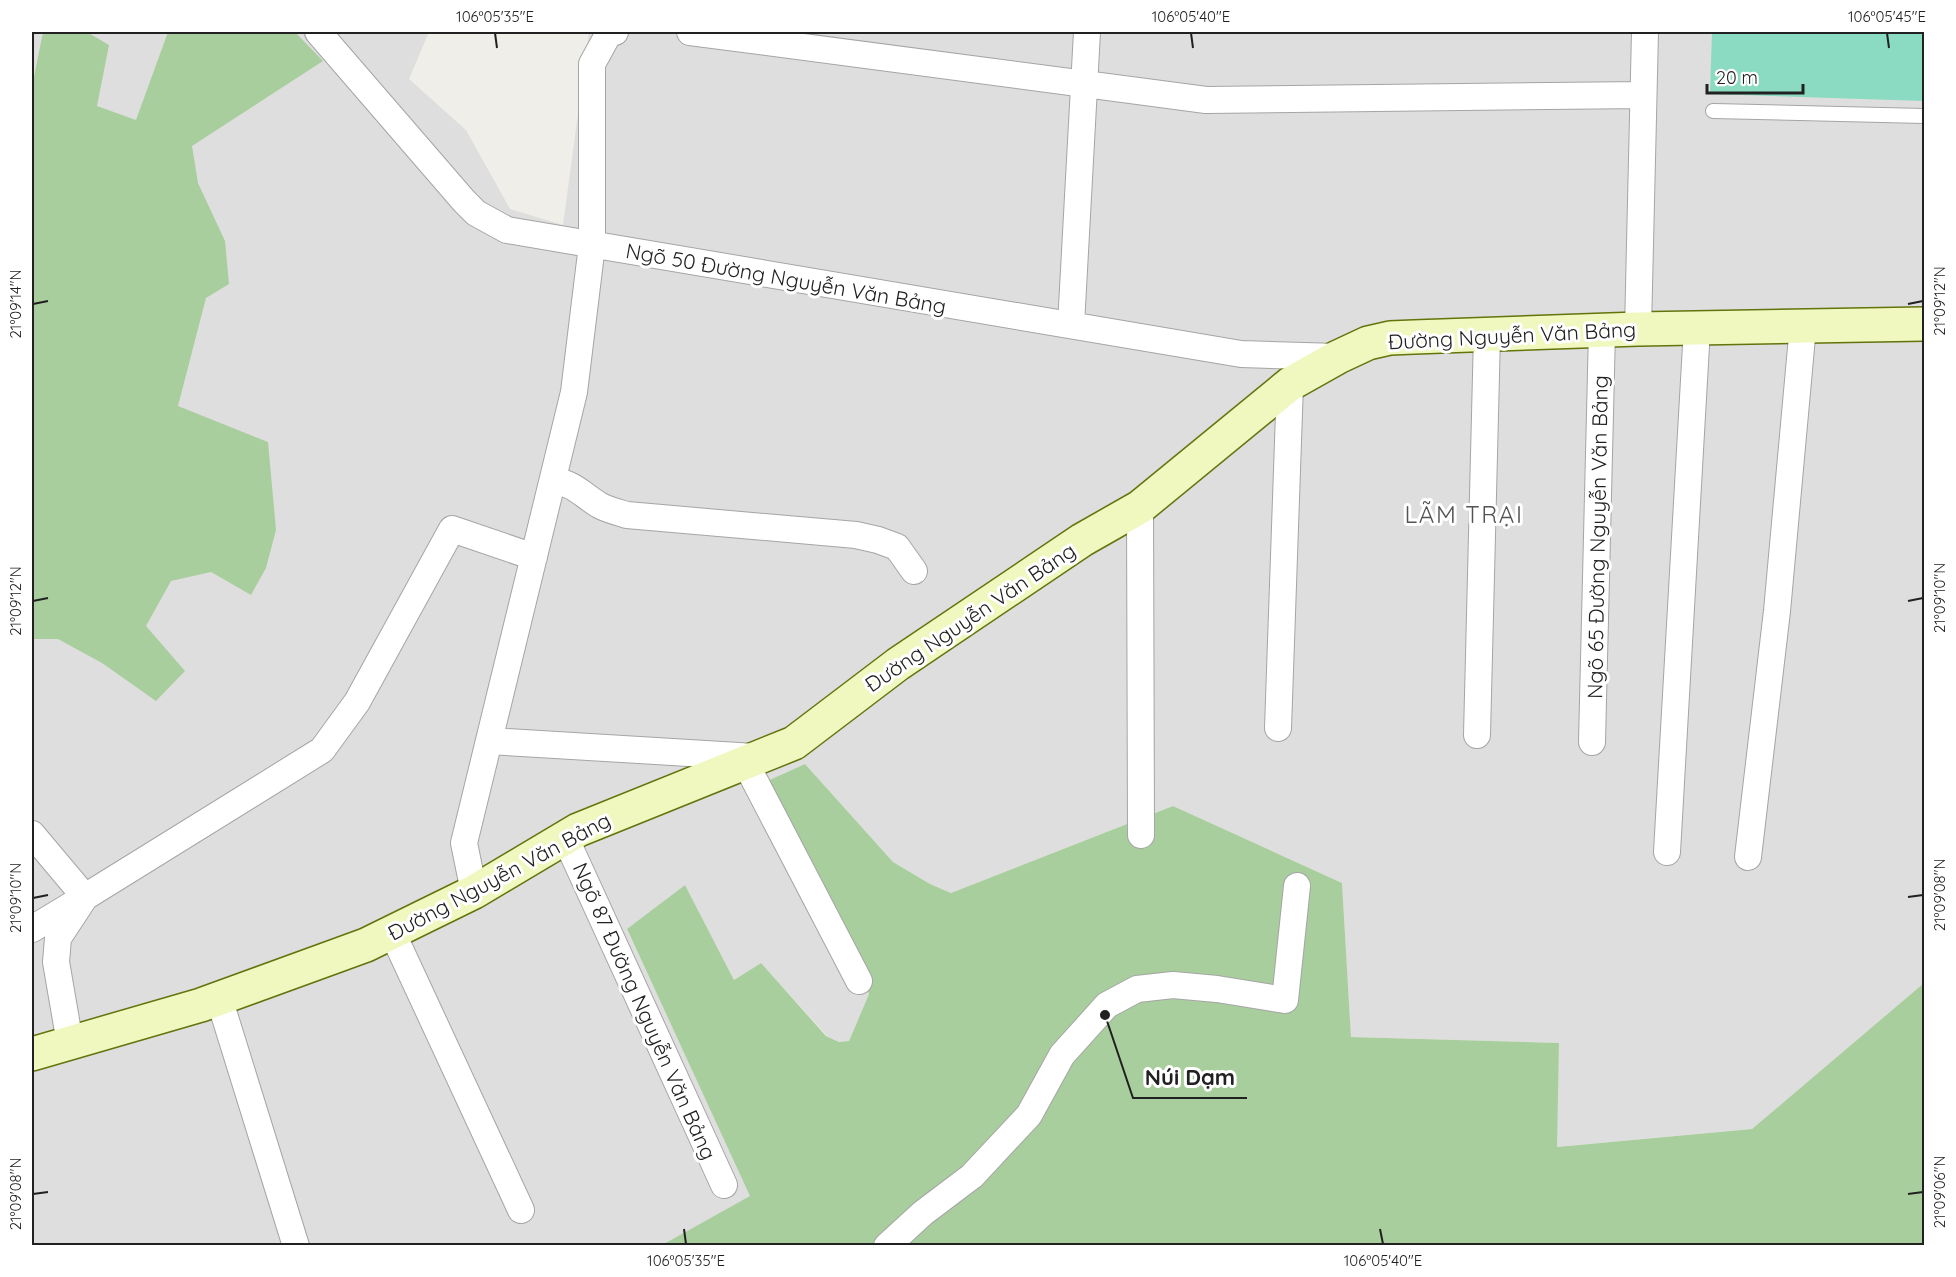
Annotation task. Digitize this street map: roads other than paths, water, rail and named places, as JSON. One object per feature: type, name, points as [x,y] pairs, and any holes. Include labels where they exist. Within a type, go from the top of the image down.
[{"type":"street","name":"Ngõ 50 Đường Nguyễn Văn Bảng","points":[[318,32],[476,213],[507,230],[1241,354],[1338,357]]},
{"type":"street","points":[[474,892],[464,843],[574,392],[592,245],[592,64],[611,32]]},
{"type":"street","points":[[690,32],[1206,100],[1643,95]]},
{"type":"street","points":[[1071,325],[1087,32]]},
{"type":"street","points":[[1638,329],[1646,32]]},
{"type":"street","name":"Đường Nguyễn Văn Bảng","points":[[32,1054],[219,998],[366,945],[474,892],[578,830],[794,743],[898,664],[1082,540],[1140,507],[1290,384],[1368,343],[1390,338],[1638,329],[1924,324]]},
{"type":"street","points":[[1748,857],[1778,612],[1803,326]]},
{"type":"street","points":[[1667,852],[1696,328]]},
{"type":"street","name":"Ngõ 65 Đường Nguyễn Văn Bảng","points":[[1592,742],[1602,332]]},
{"type":"street","points":[[1477,735],[1487,335]]},
{"type":"street","points":[[1278,728],[1290,384]]},
{"type":"street","points":[[552,480],[568,483],[598,504],[627,515],[856,535],[878,540],[897,547],[914,571]]},
{"type":"street","points":[[1140,507],[1141,835]]},
{"type":"street","points":[[32,929],[322,750],[357,702],[452,528],[534,557]]},
{"type":"street","points":[[489,741],[751,760],[859,981]]},
{"type":"street","points":[[32,834],[85,897]]},
{"type":"street","name":"Ngõ 87 Đường Nguyễn Văn Bảng","points":[[566,837],[724,1185]]},
{"type":"street","points":[[887,1245],[923,1213],[972,1176],[1029,1115],[1062,1055],[1107,1005],[1137,989],[1173,985],[1217,989],[1285,1000],[1297,886]]},
{"type":"street","points":[[70,1043],[56,962],[58,938],[85,897]]},
{"type":"street","points":[[392,932],[521,1210]]},
{"type":"street","points":[[219,998],[296,1245]]},
{"type":"lane","points":[[1713,111],[1924,116]]},
{"type":"place","name":"Núi Dạm","points":[[1105,1015]]},
{"type":"district","name":"LÃM TRẠI","points":[[1464,514]]}]
